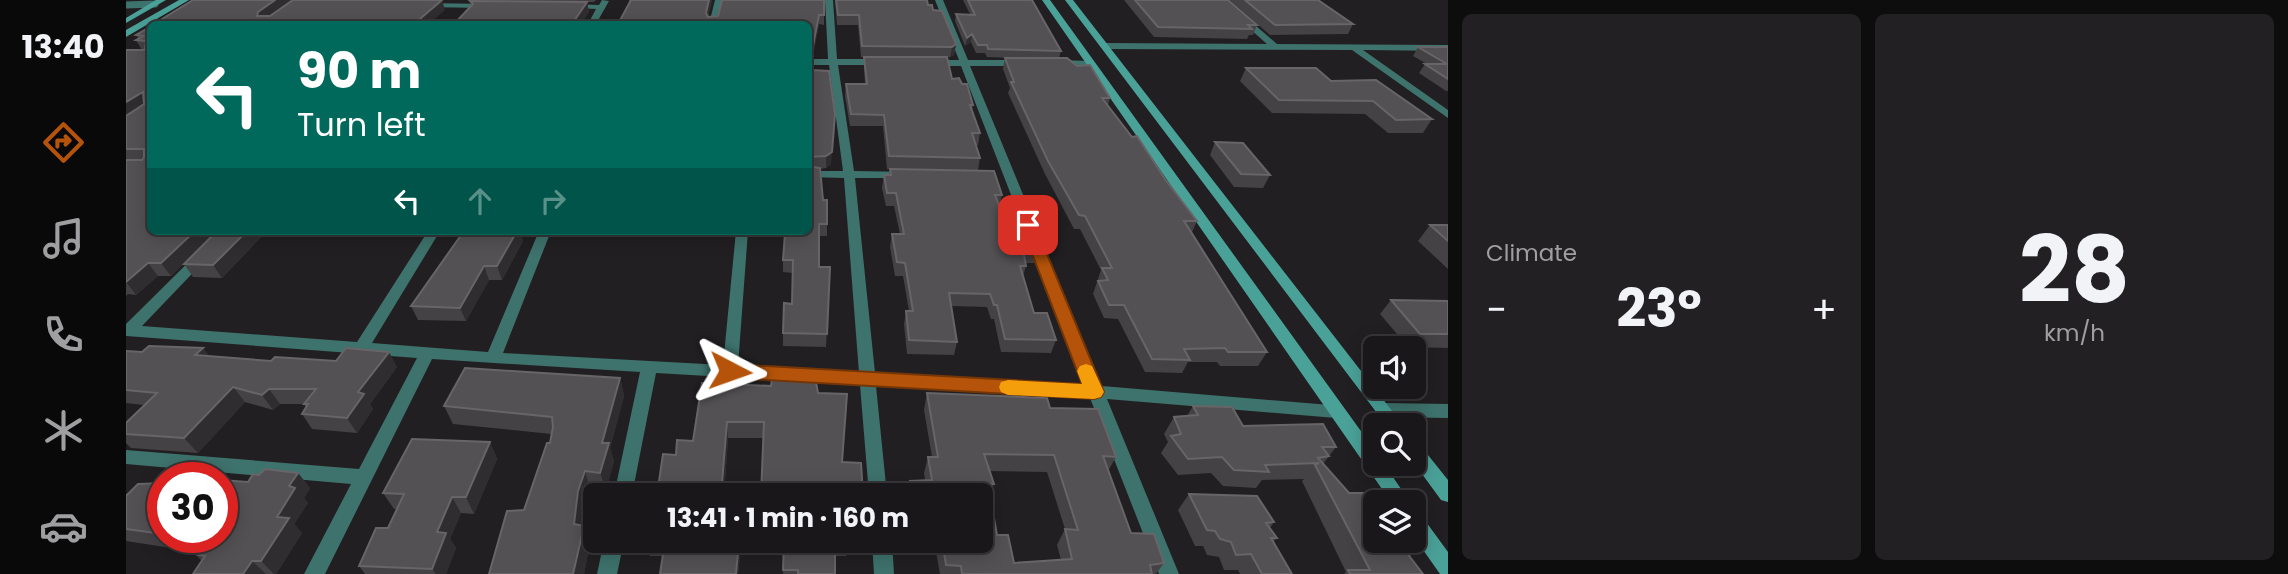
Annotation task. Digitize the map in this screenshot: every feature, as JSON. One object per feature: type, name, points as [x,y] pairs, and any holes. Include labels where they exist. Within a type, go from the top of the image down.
[{"type":"street","points":[[149,21],[185,0]]},
{"type":"street","points":[[418,0],[414,5],[504,6]]},
{"type":"street","points":[[714,21],[719,0]]},
{"type":"street","points":[[829,0],[833,62],[849,174],[877,483]]},
{"type":"street","points":[[939,0],[964,63],[1002,177],[1169,574]]},
{"type":"street","points":[[1046,0],[1392,490]]},
{"type":"street","points":[[1069,0],[1385,413]]},
{"type":"street","points":[[1221,0],[1275,47]]},
{"type":"street","points":[[126,21],[159,2]]},
{"type":"street","points":[[566,6],[603,3]]},
{"type":"street","points":[[594,21],[603,3]]},
{"type":"street","points":[[126,34],[147,22]]},
{"type":"street","points":[[1104,46],[1448,48]]},
{"type":"street","points":[[1353,47],[1448,115]]},
{"type":"street","points":[[812,62],[898,63]]},
{"type":"street","points":[[924,63],[1090,64]]},
{"type":"street","points":[[812,174],[915,175]]},
{"type":"street","points":[[127,330],[223,235]]},
{"type":"street","points":[[362,346],[431,235]]},
{"type":"street","points":[[493,358],[543,235]]},
{"type":"street","points":[[730,371],[741,235]]},
{"type":"street","points":[[127,330],[493,358],[1094,392],[1336,411]]},
{"type":"street","points":[[314,574],[428,352]]},
{"type":"street","points":[[625,483],[649,368]]},
{"type":"street","points":[[1383,410],[1448,411]]},
{"type":"street","points":[[126,457],[365,477]]},
{"type":"street","points":[[1426,466],[1448,494]]},
{"type":"street","points":[[1426,538],[1448,569]]},
{"type":"street","points":[[607,574],[611,553]]},
{"type":"street","points":[[883,553],[884,574]]},
{"type":"lane","points":[[126,5],[159,2]]},
{"type":"building","points":[[193,0],[275,0],[258,12],[257,16],[270,16],[293,0],[442,0],[418,21],[159,21]]},
{"type":"building","points":[[631,0],[709,0],[706,13],[708,17],[718,16],[722,0],[824,0],[824,15],[819,15],[813,46],[812,21],[620,21]]},
{"type":"building","points":[[836,0],[927,0],[933,10],[942,11],[956,44],[952,47],[862,46],[859,15],[838,15]]},
{"type":"building","points":[[968,0],[1032,0],[1061,51],[988,49],[987,45],[978,45],[972,34],[967,38],[956,14],[975,15]]},
{"type":"building","points":[[1135,0],[1228,0],[1257,25],[1248,25],[1252,29],[1158,27]]},
{"type":"building","points":[[1245,0],[1318,0],[1353,24],[1275,25]]},
{"type":"building","points":[[470,1],[587,2],[574,21],[457,21],[473,4]]},
{"type":"building","points":[[147,29],[147,235],[191,235],[161,263],[148,263],[126,282],[126,160],[142,160],[144,157],[144,149],[126,149],[126,116],[144,104],[143,92],[126,102],[126,50],[145,50],[146,41],[136,40],[143,36],[136,35]]},
{"type":"building","points":[[1418,47],[1448,47],[1448,79],[1425,64],[1447,64]]},
{"type":"building","points":[[864,57],[947,57],[952,79],[959,78],[962,84],[967,84],[973,105],[970,105],[980,133],[972,133],[980,158],[889,156],[884,115],[851,114],[846,84],[867,84]]},
{"type":"building","points":[[1005,58],[1067,58],[1077,66],[1090,65],[1110,98],[1102,98],[1132,137],[1137,136],[1197,221],[1184,221],[1267,352],[1228,352],[1225,348],[1184,349],[1190,360],[1152,359],[1124,305],[1109,305],[1098,281],[1108,280],[1102,268],[1112,268],[1085,216],[1079,215],[1048,161],[1011,82],[1014,82]]},
{"type":"building","points":[[1246,68],[1316,68],[1331,81],[1376,80],[1432,119],[1396,120],[1373,101],[1279,100]]},
{"type":"building","points":[[812,70],[829,71],[835,114],[832,152],[826,156],[812,157]]},
{"type":"building","points":[[1215,142],[1243,143],[1270,175],[1241,174]]},
{"type":"building","points":[[812,167],[820,168],[823,200],[827,200],[827,224],[819,224],[819,267],[830,267],[827,334],[783,333],[784,303],[792,304],[793,260],[783,260],[785,235],[812,235]]},
{"type":"building","points":[[890,169],[994,171],[1002,195],[995,195],[1010,233],[1032,234],[1039,250],[1023,250],[1026,266],[1020,266],[1034,313],[1047,313],[1056,340],[1005,339],[997,305],[994,305],[990,294],[949,293],[957,342],[909,340],[906,311],[913,311],[905,263],[897,262],[892,234],[904,234],[896,193],[887,193],[884,175],[891,175]]},
{"type":"building","points":[[1430,225],[1448,225],[1448,241]]},
{"type":"building","points":[[213,235],[243,235],[213,265],[184,264]]},
{"type":"building","points":[[461,235],[515,235],[497,266],[484,266],[460,308],[411,306]]},
{"type":"building","points":[[1391,300],[1448,301],[1448,334],[1420,334]]},
{"type":"building","points":[[149,346],[203,348],[195,355],[271,361],[275,357],[336,361],[346,348],[389,352],[358,392],[364,394],[347,418],[302,414],[308,404],[304,404],[316,389],[269,389],[262,395],[233,387],[184,438],[126,434],[126,423],[157,393],[126,390],[126,351],[142,352]]},
{"type":"building","points":[[465,368],[620,378],[602,443],[609,443],[600,473],[585,471],[578,491],[574,524],[583,526],[583,530],[573,574],[489,574],[507,511],[524,510],[547,443],[550,443],[552,417],[444,406]]},
{"type":"building","points":[[772,379],[816,382],[818,393],[847,394],[842,462],[861,463],[862,483],[761,483],[764,422],[727,422],[722,483],[659,483],[663,454],[676,455],[677,440],[693,441],[702,383],[771,386]]},
{"type":"building","points":[[927,393],[1047,398],[1050,408],[1098,409],[1116,457],[1103,456],[1131,533],[1154,534],[1164,563],[1150,565],[1152,574],[962,574],[961,566],[946,565],[944,553],[993,553],[993,512],[997,535],[1008,535],[1014,563],[1072,559],[1065,529],[1078,530],[1054,455],[984,454],[994,484],[910,483],[932,480],[928,457],[938,457]]},
{"type":"building","points":[[1193,406],[1232,407],[1243,426],[1323,424],[1336,447],[1322,447],[1329,456],[1318,458],[1349,493],[1363,493],[1363,553],[1407,553],[1423,574],[1350,574],[1348,570],[1370,570],[1315,465],[1319,463],[1265,465],[1269,472],[1234,470],[1222,457],[1188,459],[1171,436],[1181,434],[1174,417],[1198,415]]},
{"type":"building","points":[[412,439],[490,442],[466,497],[452,497],[437,532],[446,533],[432,569],[359,566],[376,528],[388,528],[404,494],[383,493]]},
{"type":"building","points":[[265,469],[298,473],[289,486],[295,488],[277,517],[289,518],[261,561],[252,561],[243,574],[193,574],[205,556],[196,553],[238,553],[238,481],[248,482],[253,474],[259,475]]},
{"type":"building","points":[[138,484],[147,484],[147,532],[126,529],[126,495]]},
{"type":"building","points":[[1189,494],[1257,496],[1274,522],[1266,523],[1277,538],[1271,538],[1292,574],[1262,574],[1251,554],[1236,555],[1231,542],[1220,539],[1215,531],[1207,530]]},
{"type":"building","points":[[663,553],[738,553],[736,574],[660,574]]},
{"type":"building","points":[[784,553],[835,553],[835,574],[798,574],[798,570],[783,570]]},
{"type":"slow traffic","points":[[1008,387],[1094,392],[1086,371]]},
{"type":"route","points":[[730,371],[1094,392],[1028,225]]}]
